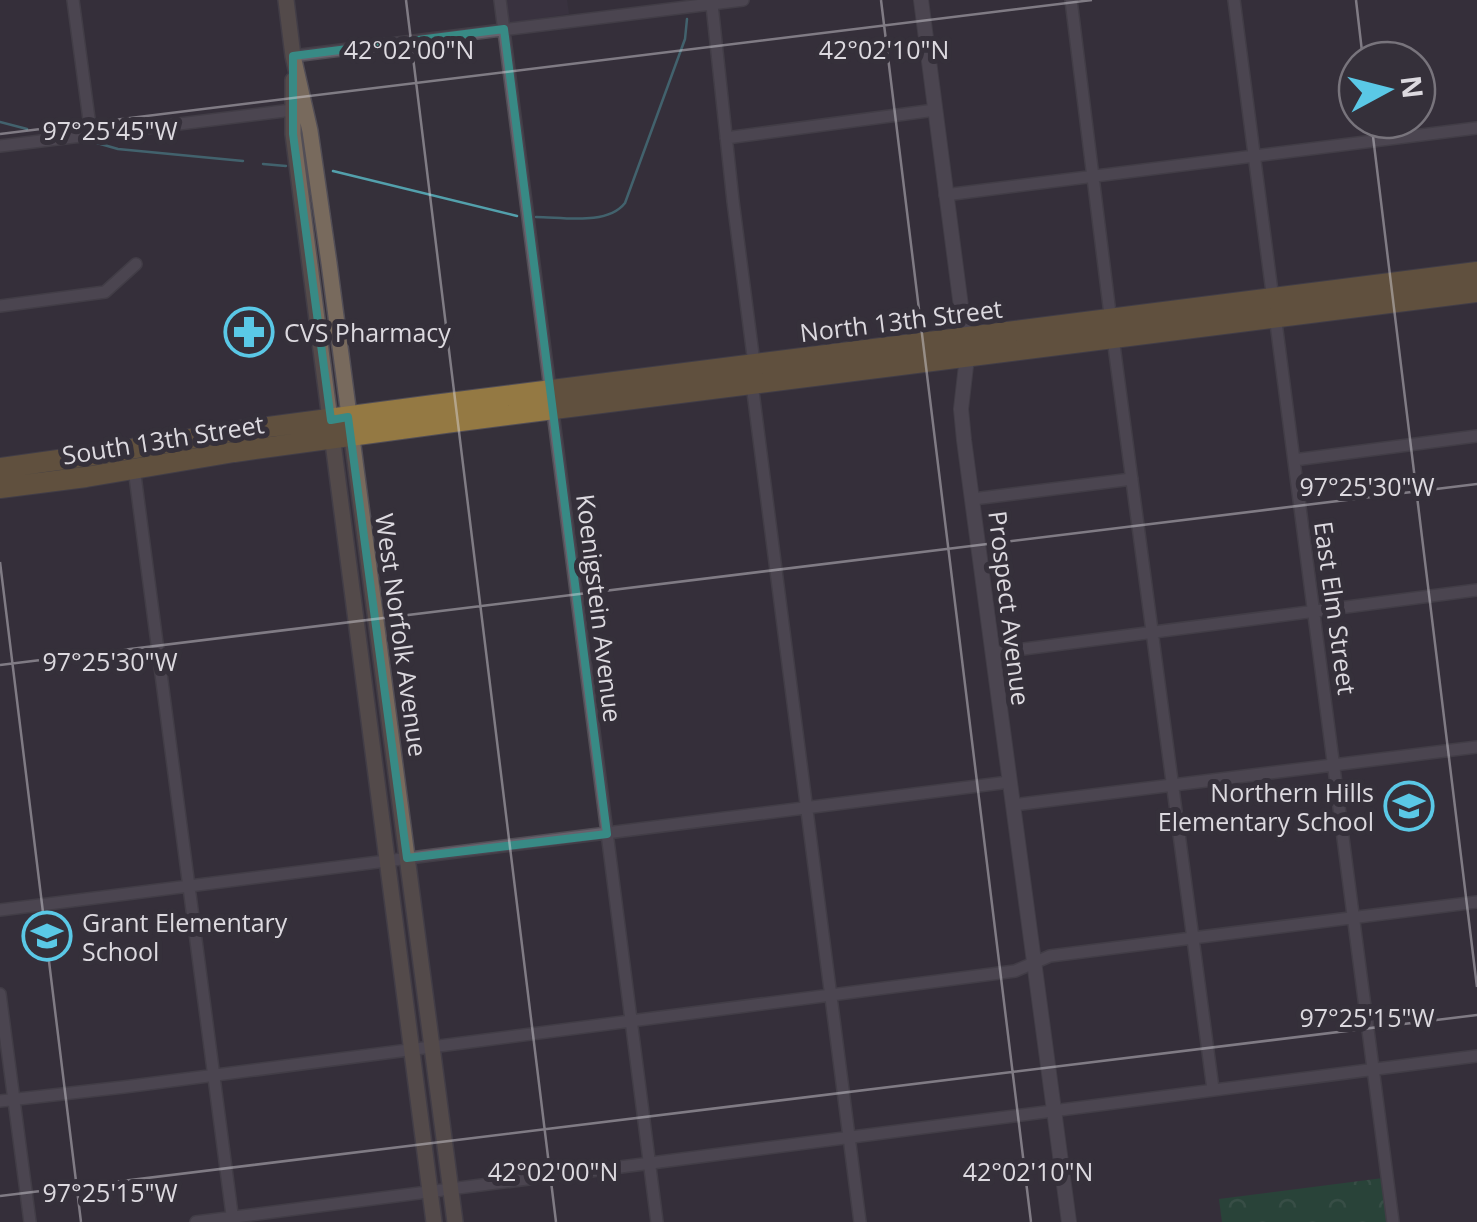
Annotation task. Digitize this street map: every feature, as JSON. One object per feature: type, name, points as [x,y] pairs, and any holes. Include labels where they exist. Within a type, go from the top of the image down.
[{"type":"highway","name":"North 13th Street","points":[[341,428],[1273,307],[1477,272]]},
{"type":"highway","name":"North 13th Street","points":[[1273,307],[1477,292]]},
{"type":"highway","name":"South 13th Street","points":[[0,468],[231,432],[341,428]]},
{"type":"highway","name":"South 13th Street","points":[[0,488],[134,468],[341,428]]},
{"type":"main road","name":"West Norfolk Avenue","points":[[286,0],[293,56],[310,130],[388,861],[434,1222]]},
{"type":"main road","name":"West Norfolk Avenue","points":[[293,56],[294,134],[406,858],[455,1222]]},
{"type":"street","points":[[73,0],[91,134]]},
{"type":"street","name":"Koenigstein Avenue","points":[[500,0],[657,1222]]},
{"type":"street","points":[[293,56],[743,0]]},
{"type":"street","name":"Prospect Avenue","points":[[921,0],[966,347],[961,409],[1069,1222]]},
{"type":"street","points":[[1072,0],[1213,1089]]},
{"type":"street","name":"East Elm Street","points":[[1234,0],[1393,1222]]},
{"type":"street","points":[[712,5],[753,374],[860,1222]]},
{"type":"street","points":[[0,146],[292,110]]},
{"type":"street","points":[[726,138],[935,110]]},
{"type":"street","points":[[945,195],[1477,128]]},
{"type":"street","points":[[0,306],[104,292],[136,264]]},
{"type":"street","points":[[1294,460],[1477,436]]},
{"type":"street","points":[[134,468],[233,1220]]},
{"type":"street","points":[[973,499],[1132,479]]},
{"type":"street","points":[[993,653],[1477,590]]},
{"type":"street","points":[[1013,805],[1477,747]]},
{"type":"street","points":[[0,910],[1010,782]]},
{"type":"street","points":[[6,1100],[1015,971],[1050,956],[1477,902]]},
{"type":"street","points":[[0,994],[6,1100],[30,1222]]},
{"type":"street","points":[[196,1222],[1477,1056]]},
{"type":"highlighted area","points":[[504,29],[607,834],[407,858],[348,417],[331,420],[293,134],[293,56]]},
{"type":"shaded area","points":[[506,0],[567,0],[569,14],[509,23]]},
{"type":"green space","points":[[1383,1178],[1388,1222],[1222,1222],[1219,1199]]},
{"type":"waterway","points":[[536,217],[596,218],[625,203],[685,39],[687,19]]},
{"type":"waterway","points":[[0,122],[27,129]]},
{"type":"waterway","points":[[97,143],[118,149],[243,161]]},
{"type":"waterway","points":[[263,164],[286,166]]},
{"type":"waterway","points":[[333,171],[517,216]]},
{"type":"place","name":"CVS Pharmacy","points":[[249,332]]},
{"type":"place","name":"Northern Hills Elementary School","points":[[1409,806]]},
{"type":"place","name":"Grant Elementary School","points":[[47,936]]}]
